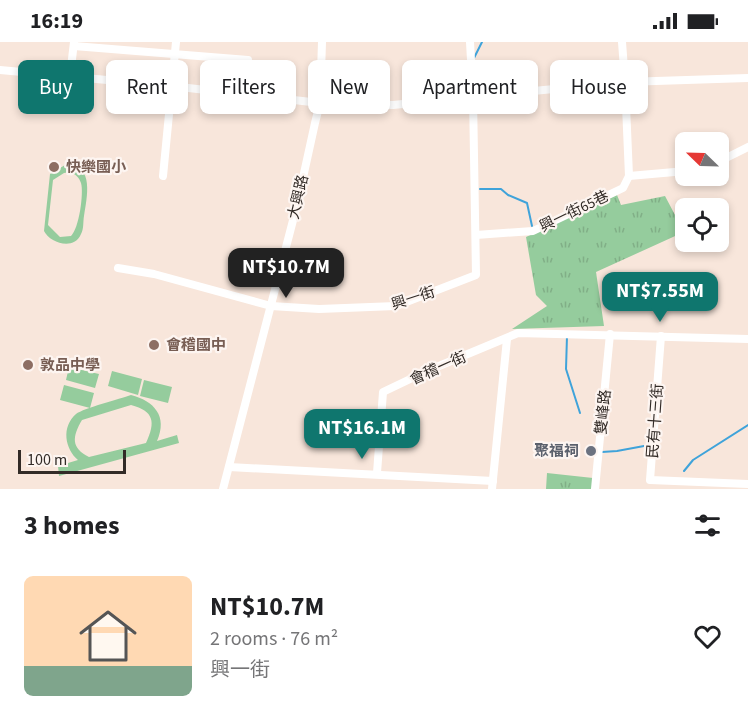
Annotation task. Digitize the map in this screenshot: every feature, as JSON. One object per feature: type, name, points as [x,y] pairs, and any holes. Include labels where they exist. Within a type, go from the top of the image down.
[{"type":"street","points":[[173,60],[176,42]]},
{"type":"street","name":"大興路","points":[[321,60],[322,42]]},
{"type":"street","name":"興一街","points":[[470,42],[471,60]]},
{"type":"street","points":[[622,42],[623,60]]},
{"type":"street","points":[[72,60],[74,44],[248,60]]},
{"type":"street","points":[[0,70],[18,72]]},
{"type":"street","points":[[648,81],[748,78]]},
{"type":"street","points":[[163,176],[169,114]]},
{"type":"street","name":"大興路","points":[[224,489],[297,205],[318,114]]},
{"type":"street","name":"興一街","points":[[118,268],[154,274],[271,306],[319,309],[396,306],[476,275],[473,114]]},
{"type":"street","points":[[626,114],[629,176],[675,173]]},
{"type":"street","points":[[729,156],[748,147]]},
{"type":"street","name":"興一街65巷","points":[[476,235],[533,231],[623,188],[629,176]]},
{"type":"street","name":"會稽一街","points":[[377,473],[383,392],[518,333],[748,339]]},
{"type":"street","name":"雙峰路","points":[[596,489],[610,334]]},
{"type":"street","name":"民有十三街","points":[[661,336],[650,480],[748,484]]},
{"type":"street","points":[[229,467],[377,473],[493,485],[507,339]]},
{"type":"green space","points":[[65,165],[81,169],[85,175],[87,191],[83,230],[78,239],[68,244],[56,242],[44,231],[50,174]],"holes":[[[71,172],[81,183],[80,211],[71,236],[60,237],[48,225],[53,180],[64,173]]]},
{"type":"green space","points":[[617,195],[621,205],[665,196],[675,215],[675,236],[596,272],[604,326],[512,329],[547,306],[536,295],[526,237]]},
{"type":"green space","points":[[69,367],[99,374],[95,388],[66,380]]},
{"type":"green space","points":[[112,371],[142,379],[138,395],[108,386]]},
{"type":"green space","points":[[144,380],[172,387],[168,403],[140,396]]},
{"type":"green space","points":[[64,385],[94,393],[90,408],[60,400]]},
{"type":"green space","points":[[131,395],[146,401],[157,411],[161,424],[157,441],[177,435],[179,443],[59,476],[58,466],[78,460],[70,450],[66,438],[71,419],[76,414],[94,406]],"holes":[[[131,405],[139,407],[148,414],[152,423],[146,443],[89,457],[76,446],[76,432],[82,420]]]},
{"type":"green space","points":[[547,473],[593,478],[592,489],[546,489]]},
{"type":"waterway","points":[[474,58],[482,42]]},
{"type":"waterway","points":[[480,189],[501,189],[508,195],[527,203],[532,226]]},
{"type":"waterway","points":[[567,336],[566,369],[580,413]]},
{"type":"waterway","points":[[684,471],[693,460],[748,425]]},
{"type":"waterway","points":[[602,452],[644,446]]},
{"type":"place","name":"快樂國小","points":[[54,167]]},
{"type":"place","name":"會稽國中","points":[[154,345]]},
{"type":"place","name":"敦品中學","points":[[28,365]]},
{"type":"place","name":"聚福祠","points":[[591,451]]}]
